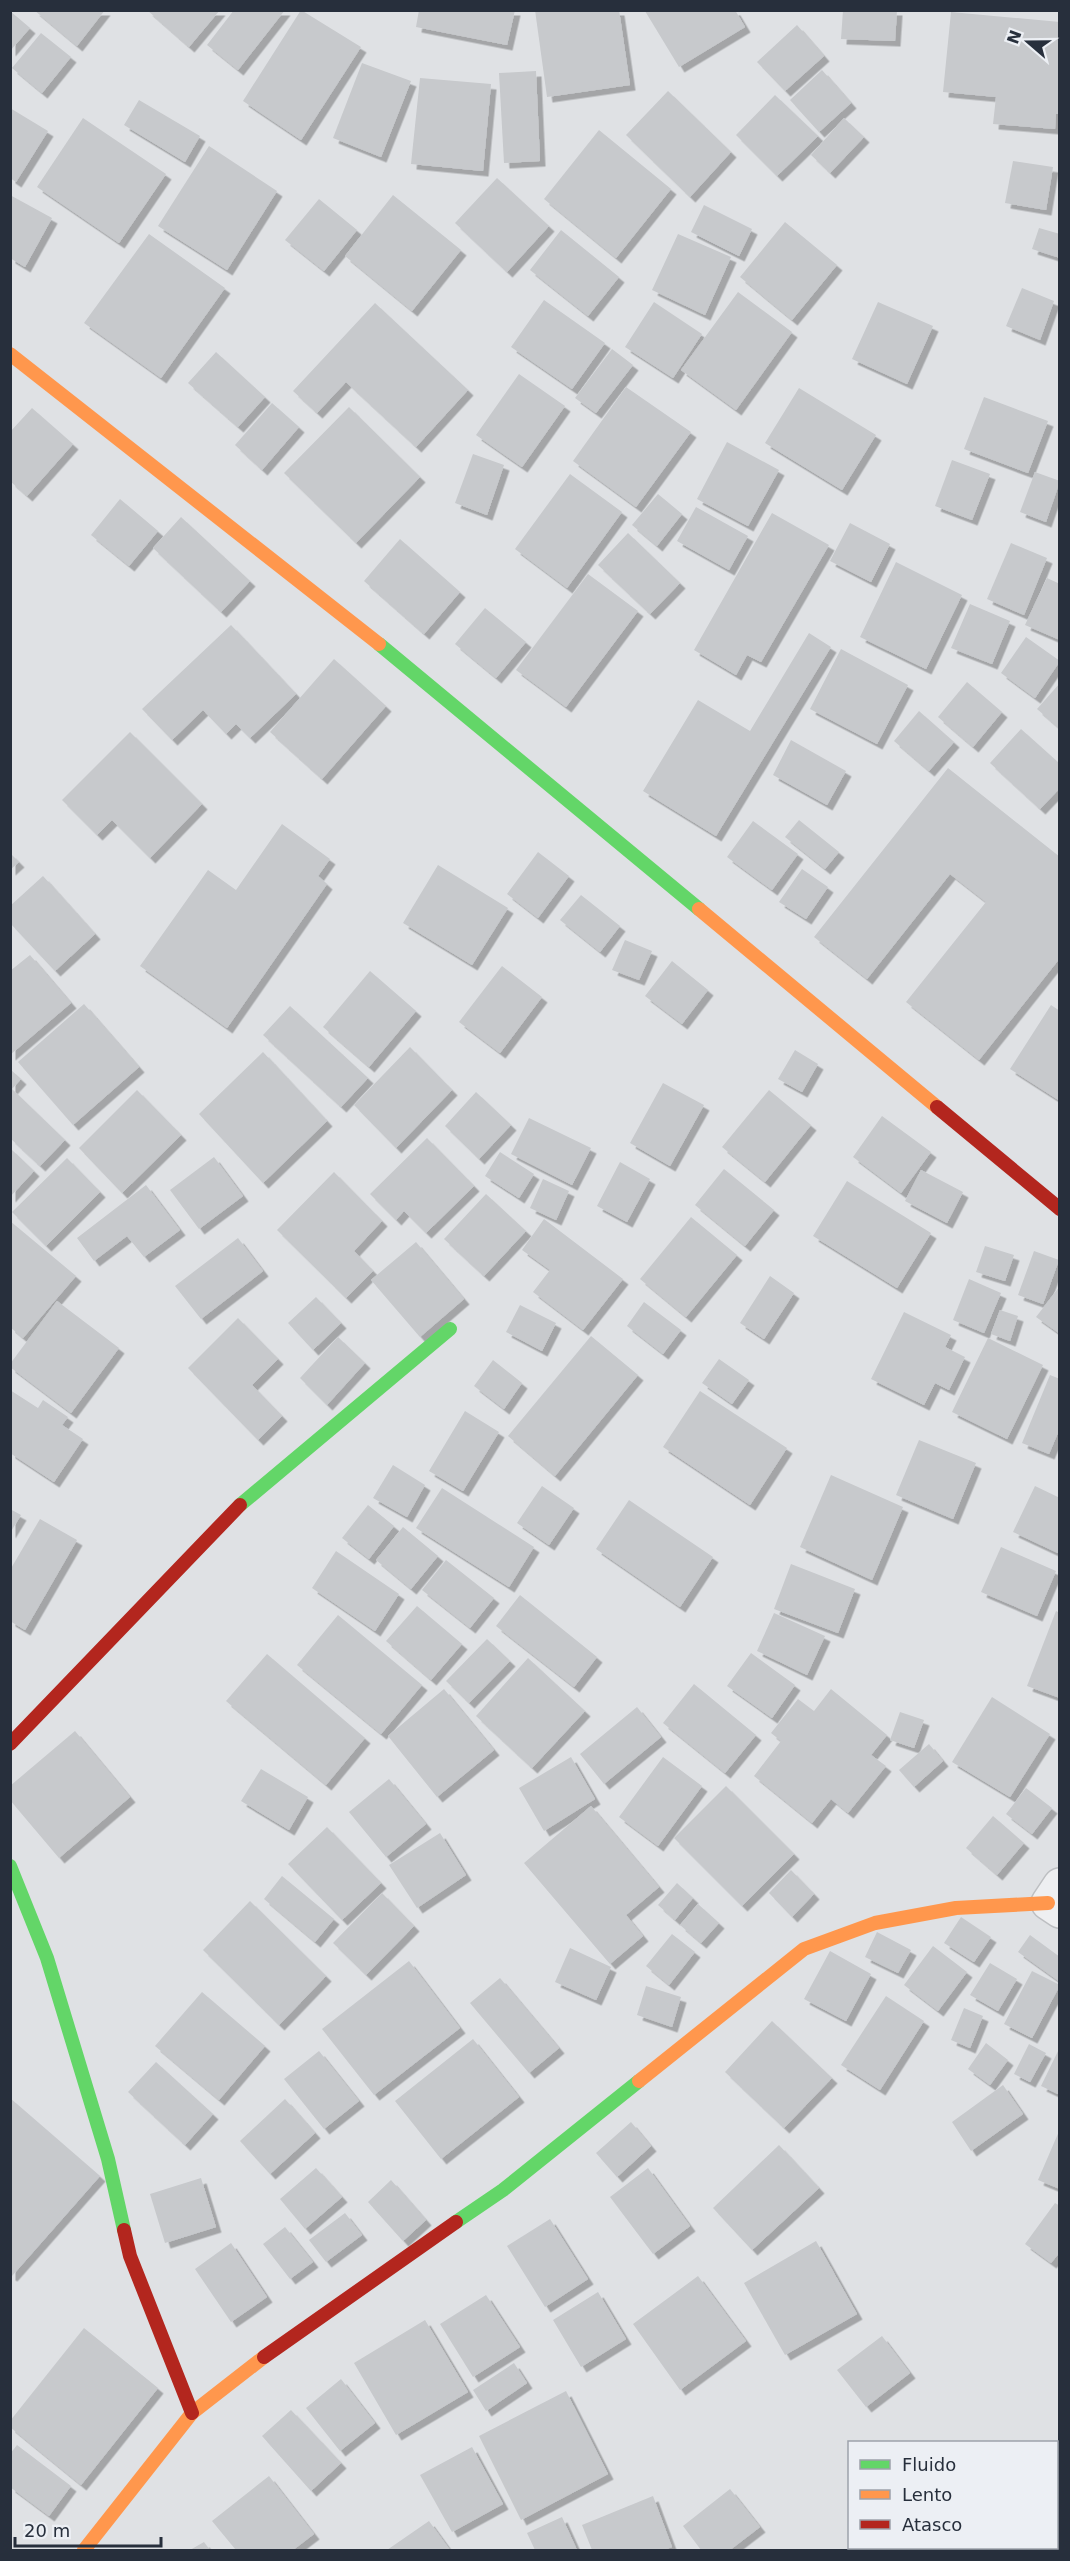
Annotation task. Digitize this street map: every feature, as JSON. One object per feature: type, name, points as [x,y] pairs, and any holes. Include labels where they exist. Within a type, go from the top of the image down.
[{"type":"street","points":[[10,354],[378,644],[1059,1209]]},
{"type":"street","points":[[10,1744],[242,1503],[450,1329]]},
{"type":"street","points":[[10,1866],[47,1958],[108,2159],[129,2256],[192,2413]]},
{"type":"street","points":[[84,2550],[192,2413],[291,2336],[503,2190],[804,1949],[886,1920],[956,1908],[1056,1900]]},
{"type":"building","points":[[34,10],[105,10],[77,46]]},
{"type":"building","points":[[147,10],[220,10],[189,47]]},
{"type":"building","points":[[234,10],[285,10],[238,70],[207,45]]},
{"type":"building","points":[[301,10],[361,47],[301,140],[243,101]]},
{"type":"building","points":[[419,10],[515,10],[507,45],[416,27]]},
{"type":"building","points":[[535,10],[619,10],[630,85],[547,97]]},
{"type":"building","points":[[735,10],[745,27],[679,67],[645,11]]},
{"type":"building","points":[[843,10],[897,10],[895,41],[841,39]]},
{"type":"building","points":[[10,11],[30,28],[10,51]]},
{"type":"building","points":[[951,12],[1060,22],[1060,114],[1056,114],[1055,129],[993,124],[996,97],[943,92]]},
{"type":"building","points":[[797,25],[824,56],[785,91],[757,62]]},
{"type":"building","points":[[41,33],[71,57],[42,93],[12,68]]},
{"type":"building","points":[[362,63],[411,81],[381,157],[333,138]]},
{"type":"building","points":[[822,70],[851,103],[819,132],[790,100]]},
{"type":"building","points":[[536,71],[540,161],[504,163],[499,73]]},
{"type":"building","points":[[420,78],[491,84],[483,171],[411,164]]},
{"type":"building","points":[[668,91],[731,152],[690,197],[626,135]]},
{"type":"building","points":[[775,95],[818,136],[777,176],[736,135]]},
{"type":"building","points":[[139,100],[200,136],[185,162],[124,125]]},
{"type":"building","points":[[10,108],[48,131],[16,182],[10,178]]},
{"type":"building","points":[[83,118],[166,174],[119,243],[37,187]]},
{"type":"building","points":[[844,118],[864,137],[830,173],[811,155]]},
{"type":"building","points":[[599,130],[671,189],[616,258],[544,199]]},
{"type":"building","points":[[209,146],[277,191],[227,270],[158,226]]},
{"type":"building","points":[[1013,161],[1053,167],[1046,210],[1005,203]]},
{"type":"building","points":[[497,178],[549,226],[507,272],[455,223]]},
{"type":"building","points":[[10,195],[52,218],[25,267],[10,258]]},
{"type":"building","points":[[393,195],[461,250],[412,311],[345,256]]},
{"type":"building","points":[[319,199],[357,230],[324,271],[285,240]]},
{"type":"building","points":[[704,205],[752,229],[739,256],[691,232]]},
{"type":"building","points":[[785,222],[837,265],[792,320],[740,277]]},
{"type":"building","points":[[1039,228],[1060,234],[1060,258],[1032,249]]},
{"type":"building","points":[[561,230],[619,277],[588,316],[530,270]]},
{"type":"building","points":[[149,234],[225,288],[161,378],[84,323]]},
{"type":"building","points":[[678,234],[731,257],[705,315],[652,290]]},
{"type":"building","points":[[1022,288],[1054,301],[1040,340],[1006,326]]},
{"type":"building","points":[[738,292],[792,332],[736,410],[681,370]]},
{"type":"building","points":[[544,300],[605,343],[572,389],[511,347]]},
{"type":"building","points":[[654,302],[702,334],[673,378],[625,347]]},
{"type":"building","points":[[878,302],[933,326],[907,384],[852,359]]},
{"type":"building","points":[[375,303],[468,390],[416,447],[346,382],[317,413],[293,391]]},
{"type":"building","points":[[612,349],[633,365],[596,413],[575,398]]},
{"type":"building","points":[[216,352],[265,397],[238,427],[188,383]]},
{"type":"building","points":[[519,374],[565,406],[522,467],[476,435]]},
{"type":"building","points":[[626,387],[691,432],[636,507],[573,461]]},
{"type":"building","points":[[799,388],[876,435],[842,490],[765,443]]},
{"type":"building","points":[[984,397],[1048,421],[1028,473],[964,449]]},
{"type":"building","points":[[272,403],[299,427],[262,470],[235,445]]},
{"type":"building","points":[[349,407],[420,477],[356,543],[284,473]]},
{"type":"building","points":[[32,408],[73,444],[27,496],[10,481],[10,432]]},
{"type":"building","points":[[727,442],[779,470],[748,526],[697,499]]},
{"type":"building","points":[[473,454],[504,465],[487,515],[455,503]]},
{"type":"building","points":[[952,460],[990,474],[972,520],[935,506]]},
{"type":"building","points":[[1035,472],[1060,481],[1046,522],[1020,512]]},
{"type":"building","points":[[570,474],[622,512],[567,588],[515,549]]},
{"type":"building","points":[[658,494],[682,514],[657,546],[632,525]]},
{"type":"building","points":[[120,499],[158,531],[129,566],[91,535]]},
{"type":"building","points":[[696,507],[748,536],[729,570],[677,541]]},
{"type":"building","points":[[772,513],[829,545],[761,662],[747,655],[736,675],[694,650]]},
{"type":"building","points":[[181,517],[250,581],[221,612],[153,548]]},
{"type":"building","points":[[850,523],[890,544],[871,582],[830,561]]},
{"type":"building","points":[[628,533],[680,583],[650,614],[598,565]]},
{"type":"building","points":[[400,539],[460,592],[424,634],[364,581]]},
{"type":"building","points":[[1011,543],[1047,558],[1024,615],[987,599]]},
{"type":"building","points":[[896,562],[962,595],[926,669],[860,637]]},
{"type":"building","points":[[588,574],[638,611],[566,707],[516,670]]},
{"type":"building","points":[[1047,578],[1060,584],[1060,640],[1025,625]]},
{"type":"building","points":[[970,604],[1010,621],[992,664],[951,648]]},
{"type":"building","points":[[485,608],[526,642],[496,678],[455,644]]},
{"type":"building","points":[[231,625],[296,694],[250,738],[236,724],[226,734],[203,710],[172,740],[142,709]]},
{"type":"building","points":[[809,633],[831,647],[716,836],[643,791],[698,700],[750,731]]},
{"type":"building","points":[[1026,637],[1060,661],[1035,698],[1001,673]]},
{"type":"building","points":[[841,649],[908,685],[877,744],[810,709]]},
{"type":"building","points":[[334,659],[386,706],[322,779],[270,732]]},
{"type":"building","points":[[967,682],[1002,712],[973,747],[938,717]]},
{"type":"building","points":[[1060,683],[1060,729],[1037,709]]},
{"type":"building","points":[[919,711],[954,742],[929,771],[894,741]]},
{"type":"building","points":[[1021,729],[1060,764],[1060,788],[1040,809],[990,763]]},
{"type":"building","points":[[130,732],[202,804],[150,858],[112,820],[97,835],[62,800]]},
{"type":"building","points":[[791,740],[846,771],[827,805],[773,775]]},
{"type":"building","points":[[948,768],[1060,857],[1060,958],[979,1060],[906,1002],[986,902],[950,874],[867,979],[814,937]]},
{"type":"building","points":[[799,820],[839,852],[825,869],[785,837]]},
{"type":"building","points":[[753,821],[798,854],[772,890],[727,857]]},
{"type":"building","points":[[282,824],[330,859],[318,876],[327,884],[227,1028],[140,966],[208,870],[236,890]]},
{"type":"building","points":[[538,852],[569,876],[538,918],[507,894]]},
{"type":"building","points":[[10,853],[19,862],[10,870]]},
{"type":"building","points":[[438,865],[508,908],[472,965],[403,923]]},
{"type":"building","points":[[802,869],[828,887],[806,919],[779,902]]},
{"type":"building","points":[[43,876],[95,934],[55,971],[10,923],[10,906]]},
{"type":"building","points":[[581,895],[620,926],[600,952],[560,920]]},
{"type":"building","points":[[625,940],[652,951],[639,980],[612,970]]},
{"type":"building","points":[[30,955],[71,1003],[10,1055],[10,971]]},
{"type":"building","points":[[672,961],[708,990],[682,1024],[645,996]]},
{"type":"building","points":[[502,966],[542,997],[500,1053],[459,1022]]},
{"type":"building","points":[[370,971],[416,1011],[369,1067],[323,1027]]},
{"type":"building","points":[[84,1004],[139,1067],[73,1125],[18,1062]]},
{"type":"building","points":[[1051,1005],[1060,1011],[1060,1101],[1010,1069]]},
{"type":"building","points":[[290,1006],[368,1078],[341,1107],[263,1035]]},
{"type":"building","points":[[410,1047],[452,1090],[396,1148],[354,1105]]},
{"type":"building","points":[[795,1050],[818,1064],[802,1092],[778,1079]]},
{"type":"building","points":[[263,1052],[327,1121],[263,1183],[199,1114]]},
{"type":"building","points":[[10,1069],[21,1079],[12,1089],[65,1140],[40,1166],[10,1138]]},
{"type":"building","points":[[663,1083],[704,1105],[670,1166],[630,1143]]},
{"type":"building","points":[[137,1090],[181,1135],[122,1193],[79,1148]]},
{"type":"building","points":[[769,1090],[811,1125],[765,1182],[722,1147]]},
{"type":"building","points":[[476,1092],[511,1125],[479,1159],[445,1126]]},
{"type":"building","points":[[882,1116],[931,1152],[901,1193],[853,1157]]},
{"type":"building","points":[[529,1118],[591,1148],[572,1185],[511,1154]]},
{"type":"building","points":[[427,1138],[474,1186],[426,1233],[404,1211],[396,1220],[370,1194]]},
{"type":"building","points":[[10,1148],[34,1171],[10,1197]]},
{"type":"building","points":[[500,1152],[534,1174],[519,1198],[485,1176]]},
{"type":"building","points":[[214,1157],[243,1196],[199,1229],[170,1190]]},
{"type":"building","points":[[67,1158],[100,1192],[46,1246],[12,1212]]},
{"type":"building","points":[[620,1162],[650,1179],[627,1222],[597,1206]]},
{"type":"building","points":[[724,1169],[774,1210],[745,1246],[695,1205]]},
{"type":"building","points":[[921,1170],[963,1192],[947,1223],[905,1201]]},
{"type":"building","points":[[334,1172],[382,1221],[354,1251],[373,1271],[346,1298],[277,1230]]},
{"type":"building","points":[[543,1179],[569,1191],[556,1220],[530,1208]]},
{"type":"building","points":[[847,1181],[931,1233],[897,1288],[813,1236]]},
{"type":"building","points":[[146,1185],[180,1230],[144,1257],[127,1236],[94,1261],[77,1238]]},
{"type":"building","points":[[486,1194],[526,1231],[484,1276],[444,1239]]},
{"type":"building","points":[[691,1217],[737,1255],[686,1317],[640,1279]]},
{"type":"building","points":[[544,1219],[623,1279],[583,1330],[533,1292],[550,1270],[522,1250]]},
{"type":"building","points":[[10,1221],[76,1276],[23,1338],[10,1327]]},
{"type":"building","points":[[238,1238],[263,1271],[201,1319],[175,1286]]},
{"type":"building","points":[[416,1242],[464,1299],[420,1337],[371,1280]]},
{"type":"building","points":[[985,1246],[1014,1255],[1005,1281],[976,1272]]},
{"type":"building","points":[[1034,1251],[1059,1260],[1043,1304],[1018,1295]]},
{"type":"building","points":[[770,1276],[794,1293],[764,1339],[740,1323]]},
{"type":"building","points":[[969,1279],[1001,1293],[984,1333],[953,1320]]},
{"type":"building","points":[[1060,1286],[1060,1334],[1036,1317]]},
{"type":"building","points":[[316,1297],[341,1323],[313,1350],[288,1323]]},
{"type":"building","points":[[57,1301],[119,1348],[71,1413],[10,1367]]},
{"type":"building","points":[[644,1302],[681,1330],[663,1354],[627,1326]]},
{"type":"building","points":[[520,1305],[556,1323],[542,1351],[506,1332]]},
{"type":"building","points":[[1000,1310],[1018,1316],[1010,1341],[991,1334]]},
{"type":"building","points":[[904,1312],[951,1335],[945,1347],[965,1357],[949,1390],[935,1383],[924,1405],[871,1379]]},
{"type":"building","points":[[238,1318],[278,1359],[252,1385],[282,1416],[258,1440],[188,1368]]},
{"type":"building","points":[[591,1336],[638,1375],[555,1476],[508,1436]]},
{"type":"building","points":[[338,1337],[365,1363],[327,1405],[300,1378]]},
{"type":"building","points":[[988,1338],[1043,1365],[1007,1439],[952,1412]]},
{"type":"building","points":[[719,1359],[749,1380],[732,1404],[702,1383]]},
{"type":"building","points":[[493,1360],[522,1383],[504,1409],[474,1386]]},
{"type":"building","points":[[1050,1375],[1060,1379],[1060,1428],[1049,1454],[1022,1443]]},
{"type":"building","points":[[10,1390],[38,1408],[43,1400],[68,1417],[62,1425],[83,1439],[54,1482],[10,1453]]},
{"type":"building","points":[[700,1391],[787,1448],[750,1505],[663,1447]]},
{"type":"building","points":[[465,1411],[499,1432],[463,1491],[429,1471]]},
{"type":"building","points":[[919,1440],[976,1463],[953,1519],[896,1495]]},
{"type":"building","points":[[393,1465],[425,1485],[407,1517],[373,1498]]},
{"type":"building","points":[[831,1475],[903,1507],[872,1580],[800,1547]]},
{"type":"building","points":[[542,1486],[574,1508],[549,1545],[517,1523]]},
{"type":"building","points":[[1035,1486],[1060,1498],[1060,1554],[1013,1532]]},
{"type":"building","points":[[442,1488],[534,1547],[509,1587],[416,1528]]},
{"type":"building","points":[[629,1500],[713,1557],[680,1607],[596,1549]]},
{"type":"building","points":[[368,1505],[394,1526],[369,1559],[342,1538]]},
{"type":"building","points":[[10,1509],[21,1515],[10,1533]]},
{"type":"building","points":[[40,1519],[77,1540],[25,1630],[10,1621],[10,1570]]},
{"type":"building","points":[[403,1527],[438,1556],[411,1589],[376,1560]]},
{"type":"building","points":[[1001,1547],[1056,1571],[1037,1616],[981,1592]]},
{"type":"building","points":[[336,1551],[399,1594],[375,1631],[312,1588]]},
{"type":"building","points":[[446,1560],[494,1598],[470,1628],[422,1590]]},
{"type":"building","points":[[791,1564],[855,1589],[838,1633],[774,1609]]},
{"type":"building","points":[[520,1595],[597,1657],[574,1687],[496,1626]]},
{"type":"building","points":[[417,1606],[462,1644],[431,1680],[386,1641]]},
{"type":"building","points":[[1056,1611],[1060,1613],[1060,1698],[1027,1686]]},
{"type":"building","points":[[774,1613],[825,1636],[807,1675],[757,1651]]},
{"type":"building","points":[[338,1615],[422,1685],[381,1734],[297,1665]]},
{"type":"building","points":[[487,1639],[510,1661],[469,1703],[446,1681]]},
{"type":"building","points":[[751,1653],[795,1685],[772,1718],[727,1686]]},
{"type":"building","points":[[267,1654],[365,1738],[326,1785],[226,1701]]},
{"type":"building","points":[[528,1658],[585,1711],[532,1768],[476,1716]]},
{"type":"building","points":[[694,1684],[756,1735],[725,1773],[663,1723]]},
{"type":"building","points":[[444,1689],[494,1750],[437,1797],[388,1736]]},
{"type":"building","points":[[831,1689],[887,1735],[871,1755],[886,1766],[848,1813],[831,1799],[812,1823],[754,1776],[781,1741],[771,1733],[798,1699],[814,1711]]},
{"type":"building","points":[[992,1697],[1050,1734],[1010,1797],[952,1762]]},
{"type":"building","points":[[637,1707],[661,1737],[604,1784],[580,1754]]},
{"type":"building","points":[[900,1712],[924,1720],[914,1748],[890,1740]]},
{"type":"building","points":[[75,1731],[130,1797],[59,1858],[10,1800],[10,1786]]},
{"type":"building","points":[[929,1744],[943,1761],[914,1787],[899,1770]]},
{"type":"building","points":[[571,1757],[595,1799],[544,1831],[519,1788]]},
{"type":"building","points":[[663,1757],[702,1786],[658,1846],[619,1817]]},
{"type":"building","points":[[261,1769],[308,1797],[289,1830],[241,1801]]},
{"type":"building","points":[[389,1779],[426,1824],[386,1857],[349,1812]]},
{"type":"building","points":[[726,1786],[794,1854],[742,1906],[674,1838]]},
{"type":"building","points":[[1026,1788],[1052,1808],[1032,1834],[1006,1814]]},
{"type":"building","points":[[591,1806],[659,1887],[626,1915],[643,1936],[610,1964],[524,1863]]},
{"type":"building","points":[[993,1816],[1024,1843],[997,1875],[966,1848]]},
{"type":"building","points":[[327,1827],[381,1883],[342,1920],[288,1864]]},
{"type":"building","points":[[440,1833],[466,1875],[417,1908],[389,1865]]},
{"type":"building","points":[[791,1870],[814,1894],[792,1917],[769,1893]]},
{"type":"building","points":[[282,1876],[334,1919],[315,1942],[264,1899]]},
{"type":"building","points":[[677,1883],[693,1898],[675,1920],[658,1905]]},
{"type":"building","points":[[382,1893],[414,1926],[366,1975],[333,1943]]},
{"type":"building","points":[[250,1901],[326,1976],[279,2025],[203,1950]]},
{"type":"building","points":[[698,1904],[719,1923],[701,1943],[680,1925]]},
{"type":"building","points":[[961,1917],[991,1937],[974,1962],[944,1943]]},
{"type":"building","points":[[877,1932],[911,1950],[898,1973],[865,1957]]},
{"type":"building","points":[[672,1934],[695,1952],[669,1985],[646,1966]]},
{"type":"building","points":[[1030,1935],[1060,1957],[1060,1982],[1018,1952]]},
{"type":"building","points":[[933,1946],[967,1972],[938,2011],[904,1985]]},
{"type":"building","points":[[570,1948],[611,1967],[596,2000],[555,1982]]},
{"type":"building","points":[[830,1951],[871,1974],[846,2021],[804,1999]]},
{"type":"building","points":[[409,1961],[460,2028],[374,2095],[322,2029]]},
{"type":"building","points":[[990,1963],[1017,1979],[998,2011],[970,1995]]},
{"type":"building","points":[[1032,1971],[1060,1985],[1032,2038],[1004,2024]]},
{"type":"building","points":[[500,1978],[559,2048],[529,2073],[470,2003]]},
{"type":"building","points":[[646,1986],[681,1997],[672,2027],[637,2015]]},
{"type":"building","points":[[202,1992],[265,2046],[219,2100],[155,2046]]},
{"type":"building","points":[[886,1996],[924,2021],[880,2090],[841,2065]]},
{"type":"building","points":[[964,2008],[983,2016],[970,2048],[951,2040]]},
{"type":"building","points":[[772,2021],[832,2078],[784,2128],[725,2072]]},
{"type":"building","points":[[473,2039],[519,2097],[441,2159],[395,2101]]},
{"type":"building","points":[[986,2043],[1008,2060],[990,2085],[968,2069]]},
{"type":"building","points":[[1029,2044],[1046,2053],[1030,2082],[1014,2074]]},
{"type":"building","points":[[1060,2047],[1060,2095],[1041,2086]]},
{"type":"building","points":[[319,2051],[359,2101],[324,2129],[284,2079]]},
{"type":"building","points":[[156,2062],[213,2114],[185,2145],[128,2092]]},
{"type":"building","points":[[1003,2085],[1023,2114],[971,2151],[952,2122]]},
{"type":"building","points":[[10,2098],[100,2176],[12,2276],[10,2275]]},
{"type":"building","points":[[285,2099],[315,2133],[270,2174],[240,2141]]},
{"type":"building","points":[[631,2122],[651,2146],[617,2177],[596,2153]]},
{"type":"building","points":[[1060,2129],[1060,2189],[1038,2180]]},
{"type":"building","points":[[779,2145],[819,2188],[752,2250],[713,2208]]},
{"type":"building","points":[[316,2168],[342,2197],[305,2229],[280,2199]]},
{"type":"building","points":[[648,2168],[690,2226],[653,2254],[610,2197]]},
{"type":"building","points":[[201,2178],[216,2227],[165,2243],[150,2194]]},
{"type":"building","points":[[391,2180],[426,2220],[403,2241],[368,2202]]},
{"type":"building","points":[[1055,2203],[1060,2206],[1060,2252],[1051,2263],[1025,2244]]},
{"type":"building","points":[[345,2213],[362,2235],[326,2262],[309,2240]]},
{"type":"building","points":[[550,2219],[588,2279],[545,2307],[507,2246]]},
{"type":"building","points":[[285,2227],[313,2262],[290,2279],[263,2244]]},
{"type":"building","points":[[816,2241],[857,2314],[785,2355],[744,2283]]},
{"type":"building","points":[[231,2243],[267,2297],[231,2322],[195,2269]]},
{"type":"building","points":[[698,2276],[746,2341],[680,2390],[633,2324]]},
{"type":"building","points":[[598,2292],[626,2339],[581,2367],[553,2320]]},
{"type":"building","points":[[486,2295],[520,2347],[473,2377],[440,2324]]},
{"type":"building","points":[[425,2320],[468,2392],[396,2435],[354,2363]]},
{"type":"building","points":[[84,2328],[158,2388],[81,2485],[10,2427],[10,2421]]},
{"type":"building","points":[[882,2336],[910,2373],[866,2407],[837,2370]]},
{"type":"building","points":[[514,2363],[527,2383],[486,2411],[473,2390]]},
{"type":"building","points":[[341,2379],[375,2423],[340,2451],[306,2408]]},
{"type":"building","points":[[566,2391],[608,2474],[521,2520],[479,2436]]},
{"type":"building","points":[[291,2410],[341,2463],[311,2491],[262,2436]]},
{"type":"building","points":[[17,2445],[71,2486],[49,2516],[10,2487],[10,2454]]},
{"type":"building","points":[[472,2447],[503,2504],[452,2532],[420,2475]]},
{"type":"building","points":[[269,2476],[314,2534],[293,2550],[236,2550],[212,2521]]},
{"type":"building","points":[[730,2489],[760,2527],[730,2550],[701,2550],[683,2526]]},
{"type":"building","points":[[653,2496],[672,2547],[664,2550],[592,2550],[582,2525]]},
{"type":"building","points":[[562,2517],[577,2550],[535,2550],[527,2533]]},
{"type":"building","points":[[429,2521],[450,2550],[387,2550]]},
{"type":"building","points":[[204,2542],[210,2550],[190,2550]]},
{"type":"traffic: fast","points":[[379,644],[699,909]]},
{"type":"traffic: fast","points":[[240,1505],[450,1329]]},
{"type":"traffic: fast","points":[[10,1866],[47,1958],[108,2159],[124,2230]]},
{"type":"traffic: fast","points":[[456,2222],[503,2190],[639,2081]]},
{"type":"traffic: slow","points":[[10,354],[379,644]]},
{"type":"traffic: slow","points":[[699,909],[937,1107]]},
{"type":"traffic: slow","points":[[639,2081],[804,1949],[875,1923],[956,1908],[1048,1903]]},
{"type":"traffic: slow","points":[[84,2550],[192,2413],[264,2357]]},
{"type":"traffic: jam","points":[[937,1107],[1060,1209]]},
{"type":"traffic: jam","points":[[10,1744],[240,1505]]},
{"type":"traffic: jam","points":[[264,2357],[456,2222]]},
{"type":"traffic: jam","points":[[124,2230],[130,2256],[192,2413]]}]
